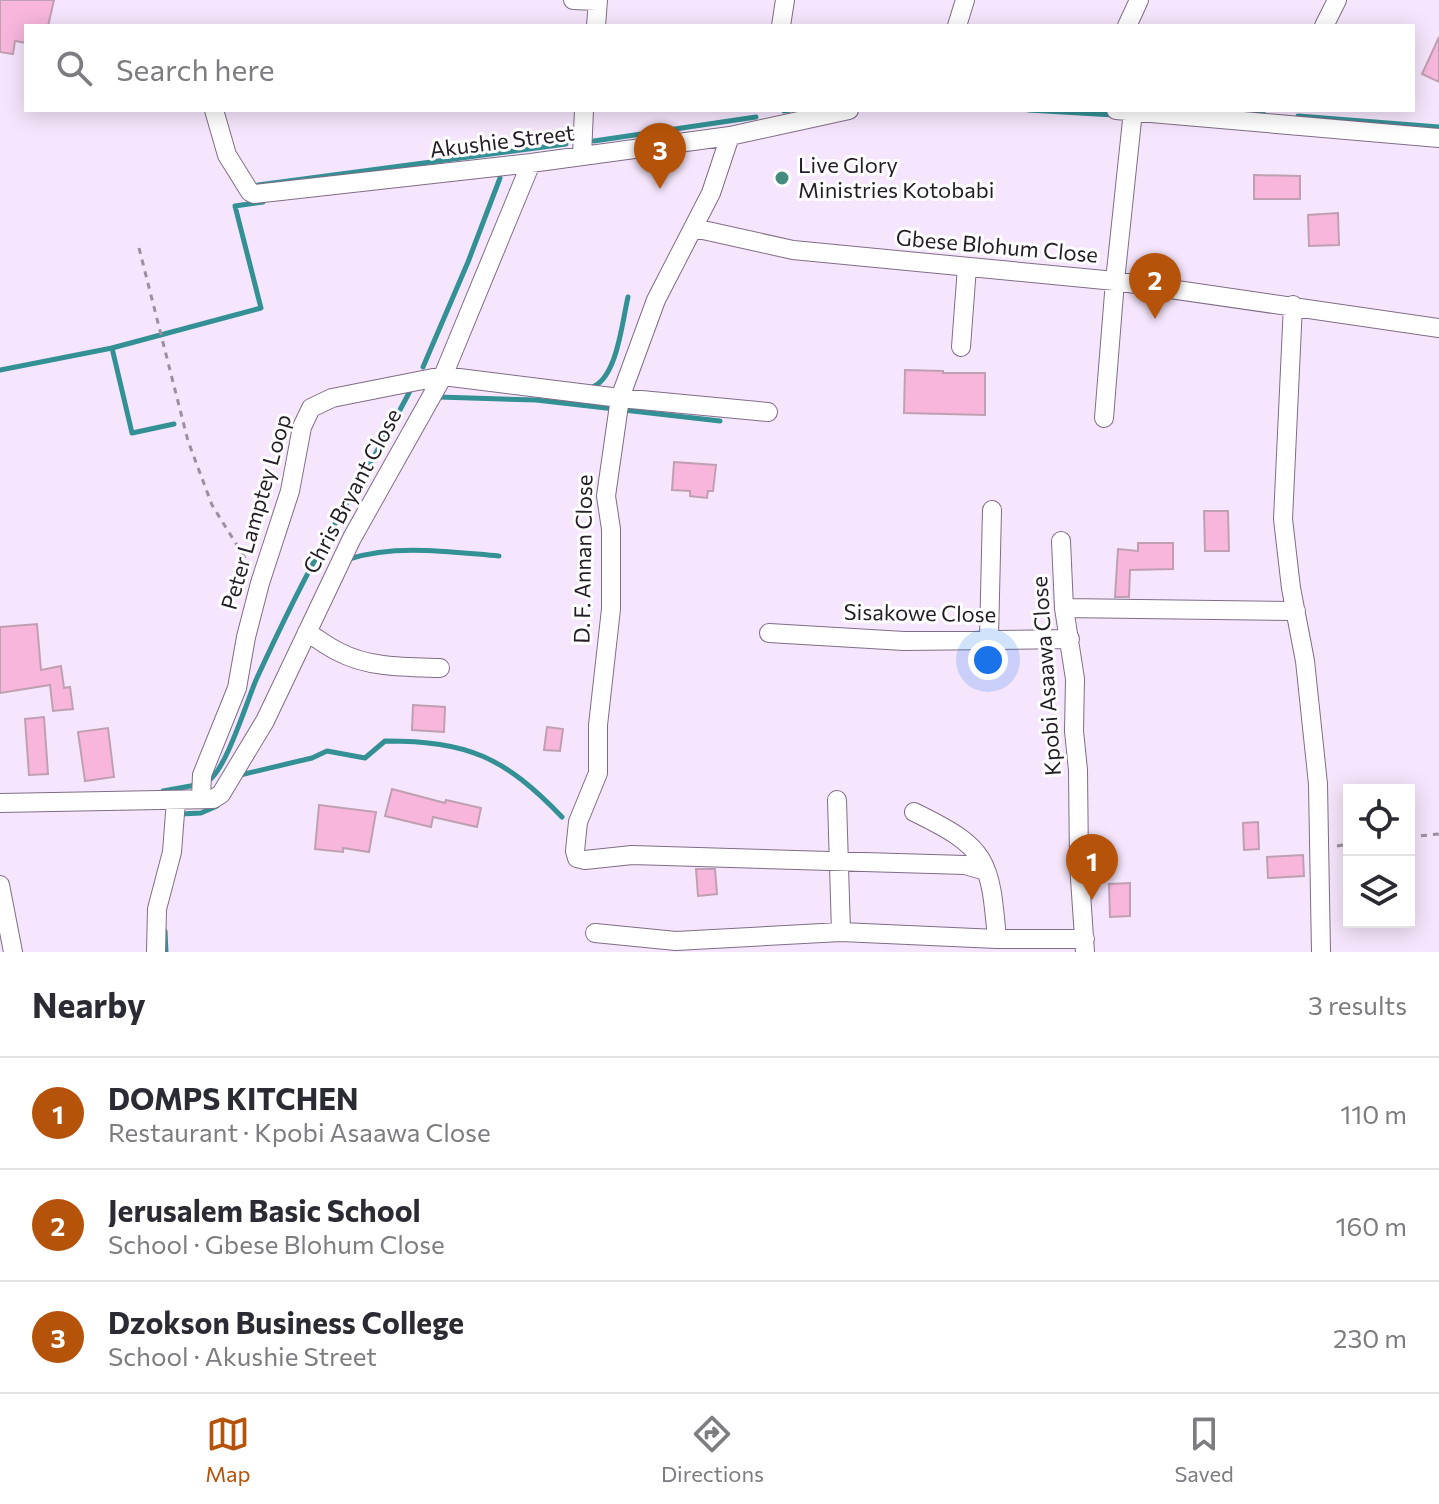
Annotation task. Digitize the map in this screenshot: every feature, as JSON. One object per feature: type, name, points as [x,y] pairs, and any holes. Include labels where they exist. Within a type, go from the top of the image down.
[{"type":"street","points":[[573,0],[598,0],[596,24]]},
{"type":"street","points":[[781,24],[785,0]]},
{"type":"street","points":[[958,24],[965,0]]},
{"type":"street","points":[[1128,24],[1139,0]]},
{"type":"street","points":[[1325,24],[1337,0]]},
{"type":"street","name":"Akushie Street","points":[[215,112],[227,155],[242,181],[254,194],[531,163],[730,136],[769,119],[831,112]]},
{"type":"street","points":[[582,155],[584,112]]},
{"type":"street","points":[[1104,418],[1125,112]]},
{"type":"street","points":[[1151,112],[1280,117],[1439,138]]},
{"type":"street","name":"D. F. Annan Close","points":[[730,136],[711,193],[656,300],[620,398],[606,496],[611,529],[611,609],[598,725],[598,773],[578,822],[575,851],[577,858],[585,860],[632,855],[838,863]]},
{"type":"street","name":"Chris Bryant Close","points":[[0,803],[213,799],[228,783],[265,721],[352,538],[443,376],[531,163]]},
{"type":"street","name":"Gbese Blohum Close","points":[[694,228],[793,250],[1115,281],[1439,328]]},
{"type":"street","points":[[961,347],[967,267]]},
{"type":"street","points":[[1293,305],[1283,519],[1305,661],[1318,784],[1321,952]]},
{"type":"street","name":"Peter Lamptey Loop","points":[[201,797],[202,775],[237,688],[260,583],[290,491],[302,427],[311,408],[332,398],[443,376],[768,412]]},
{"type":"street","points":[[989,638],[992,510]]},
{"type":"street","name":"Kpobi Asaawa Close","points":[[1061,541],[1064,608],[1075,679],[1074,731],[1085,946]]},
{"type":"street","points":[[1064,608],[1296,611]]},
{"type":"street","points":[[307,632],[342,654],[372,663],[440,668]]},
{"type":"street","name":"Sisakowe Close","points":[[769,633],[904,641],[1070,639]]},
{"type":"street","points":[[156,952],[157,909],[172,852],[176,800]]},
{"type":"street","points":[[837,800],[841,932]]},
{"type":"street","points":[[914,812],[970,844],[982,859],[993,888],[997,939]]},
{"type":"street","points":[[838,863],[965,865],[986,871]]},
{"type":"street","points":[[0,885],[13,952]]},
{"type":"street","points":[[595,933],[676,941],[841,932],[1085,946]]},
{"type":"path","points":[[139,248],[188,441],[212,505],[260,583]]},
{"type":"path","points":[[1415,836],[1439,834]]},
{"type":"building","points":[[0,0],[54,0],[48,24],[24,24],[24,43],[15,41],[13,54],[0,52]]},
{"type":"building","points":[[1439,37],[1439,82],[1422,74]]},
{"type":"building","points":[[1254,175],[1300,176],[1300,199],[1254,199]]},
{"type":"building","points":[[1338,213],[1339,245],[1309,246],[1308,215]]},
{"type":"building","points":[[905,370],[985,373],[985,415],[904,413]]},
{"type":"building","points":[[674,462],[716,465],[713,491],[708,491],[707,498],[690,496],[690,491],[672,490]]},
{"type":"building","points":[[1204,511],[1228,511],[1229,551],[1205,551]]},
{"type":"building","points":[[1138,543],[1173,543],[1173,569],[1130,570],[1129,597],[1115,597],[1118,549],[1138,551]]},
{"type":"building","points":[[37,624],[41,670],[61,666],[64,688],[70,687],[73,709],[53,711],[50,685],[0,693],[0,627]]},
{"type":"building","points":[[413,705],[445,707],[444,732],[412,730]]},
{"type":"building","points":[[44,717],[48,774],[29,775],[25,719]]},
{"type":"building","points":[[547,727],[563,729],[560,751],[544,750]]},
{"type":"building","points":[[108,728],[114,777],[85,781],[78,732]]},
{"type":"building","points":[[392,789],[445,803],[446,800],[481,808],[477,827],[433,817],[431,827],[385,816]]},
{"type":"building","points":[[319,805],[376,812],[369,852],[343,848],[343,852],[315,849]]},
{"type":"building","points":[[1258,822],[1259,849],[1244,850],[1243,823]]},
{"type":"building","points":[[1303,855],[1304,876],[1268,878],[1267,857]]},
{"type":"building","points":[[696,869],[715,869],[717,894],[698,896]]},
{"type":"building","points":[[1130,883],[1130,916],[1110,917],[1109,884]]},
{"type":"waterway","points":[[1062,112],[1114,115]]},
{"type":"waterway","points":[[1298,116],[1439,127]]},
{"type":"waterway","points":[[594,141],[756,117]]},
{"type":"waterway","points":[[258,185],[566,144]]},
{"type":"waterway","points":[[423,367],[500,178]]},
{"type":"waterway","points":[[112,348],[261,308],[235,206],[263,202]]},
{"type":"waterway","points":[[590,388],[599,383],[612,363],[628,297]]},
{"type":"waterway","points":[[0,370],[112,348],[132,433],[174,424]]},
{"type":"waterway","points":[[206,782],[213,777],[227,753],[256,680],[308,573],[411,389]]},
{"type":"waterway","points":[[438,397],[536,400],[720,421]]},
{"type":"waterway","points":[[349,559],[404,550],[499,556]]},
{"type":"waterway","points":[[240,775],[312,758],[327,751],[365,758],[385,741],[440,744],[483,756],[503,767],[562,817]]},
{"type":"waterway","points":[[163,791],[196,785]]},
{"type":"waterway","points":[[181,814],[201,813],[217,806]]},
{"type":"waterway","points":[[165,931],[166,952]]},
{"type":"place","name":"Live Glory Ministries Kotobabi","points":[[782,178]]},
{"type":"place","name":"Dzokson Business College","points":[[660,189]]},
{"type":"place","name":"Jerusalem Basic School","points":[[1155,319]]},
{"type":"place","name":"DOMPS KITCHEN","points":[[1092,900]]}]
